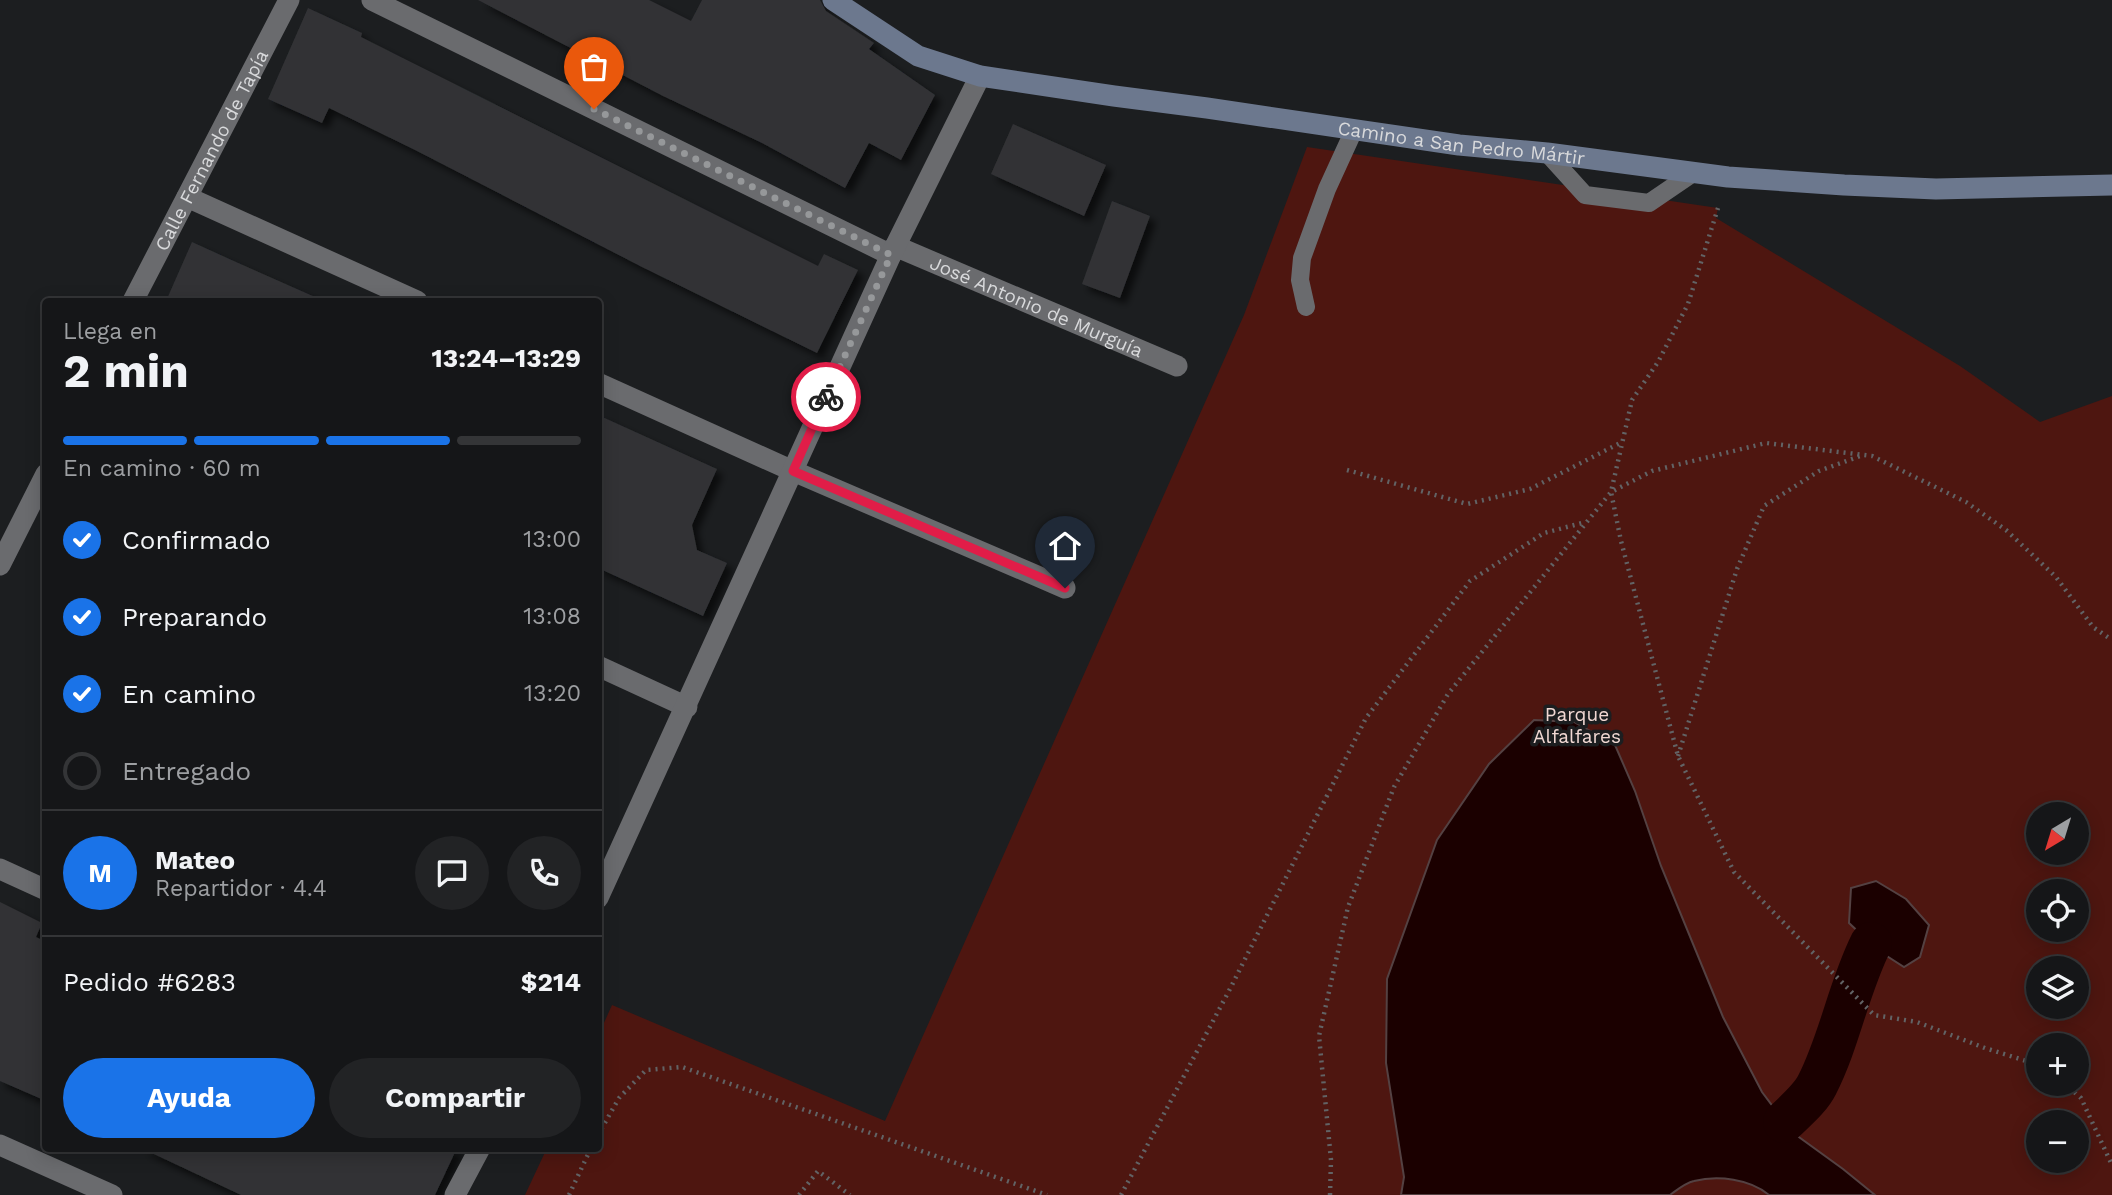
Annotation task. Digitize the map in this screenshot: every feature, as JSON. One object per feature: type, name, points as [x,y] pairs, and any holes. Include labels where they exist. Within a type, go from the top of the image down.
[{"type":"street","name":"Calle Fernando de Tapía","points":[[135,298],[289,0]]},
{"type":"street","name":"José Antonio de Murguía","points":[[372,0],[893,251],[1177,366]]},
{"type":"street","name":"Camino a San Pedro Mártir","points":[[833,0],[918,56],[980,76],[1459,145],[1547,153],[1728,177],[1936,189],[2112,185]]},
{"type":"street","points":[[602,889],[893,251],[980,76]]},
{"type":"street","points":[[187,197],[410,298]]},
{"type":"street","points":[[602,385],[793,471],[1065,588]]},
{"type":"street","points":[[0,565],[42,482]]},
{"type":"street","points":[[602,669],[687,707]]},
{"type":"street","points":[[0,869],[42,888]]},
{"type":"street","points":[[0,1145],[112,1195]]},
{"type":"street","points":[[455,1195],[478,1152]]},
{"type":"lane","points":[[1306,307],[1300,280],[1302,258],[1327,189],[1354,130]]},
{"type":"lane","points":[[1547,153],[1585,195],[1649,203],[1693,173]]},
{"type":"path","points":[[1728,177],[1688,304],[1658,362],[1632,400],[1611,492],[1621,541],[1678,756],[1734,873],[1874,1015],[1917,1022],[2026,1061]]},
{"type":"path","points":[[1347,470],[1467,504],[1530,489],[1622,442]]},
{"type":"path","points":[[1330,1195],[1331,1160],[1320,1036],[1348,907],[1394,787],[1448,694],[1611,492],[1652,471],[1766,443],[1872,456],[1966,502],[2006,530],[2056,577],[2093,627],[2112,640]]},
{"type":"path","points":[[1678,756],[1737,569],[1764,506],[1819,471],[1864,455]]},
{"type":"path","points":[[1121,1195],[1231,987],[1366,718],[1470,581],[1544,533],[1587,522]]},
{"type":"path","points":[[602,1128],[619,1098],[646,1070],[682,1067],[1047,1195]]},
{"type":"path","points":[[2079,1096],[2112,1165]]},
{"type":"path","points":[[569,1195],[589,1152]]},
{"type":"path","points":[[799,1195],[818,1171],[850,1195]]},
{"type":"green space","name":"Parque Alfalfares","points":[[1307,147],[1718,208],[1716,218],[1960,366],[2040,422],[2112,396],[2112,1195],[525,1195],[545,1152],[602,1152],[602,1027],[612,1005],[885,1121],[1244,315]]},
{"type":"shaded area","points":[[1534,720],[1574,722],[1615,745],[1723,1017],[1762,1092],[1792,1132],[1875,1195],[1769,1195],[1753,1185],[1713,1178],[1691,1182],[1670,1195],[1401,1195],[1404,1177],[1386,1063],[1387,979],[1437,840],[1489,764]]},
{"type":"shaded area","points":[[1876,881],[1906,899],[1929,925],[1920,957],[1904,967],[1879,951],[1849,923],[1851,888]]},
{"type":"building","points":[[478,0],[649,0],[691,21],[702,0],[820,0],[826,11],[874,43],[869,49],[935,95],[901,160],[869,143],[845,188],[762,143],[663,96]]},
{"type":"building","points":[[308,8],[818,266],[824,254],[858,270],[817,353],[329,108],[322,123],[268,99]]},
{"type":"building","points":[[1013,124],[1106,165],[1084,216],[991,174]]},
{"type":"building","points":[[1112,201],[1150,216],[1120,298],[1082,284]]},
{"type":"building","points":[[192,242],[317,298],[167,298]]},
{"type":"building","points":[[602,417],[717,469],[692,525],[697,550],[727,563],[703,616],[602,570]]},
{"type":"building","points":[[0,902],[42,923],[36,937],[42,940],[42,1099],[0,1081]]},
{"type":"building","points":[[150,1152],[455,1152],[435,1195],[241,1195]]},
{"type":"waterway","points":[[1784,1122],[1817,1085],[1871,943]]},
{"type":"way so far","points":[[594,109],[891,255],[826,397]]},
{"type":"route","points":[[826,397],[793,471],[1065,588]]}]
